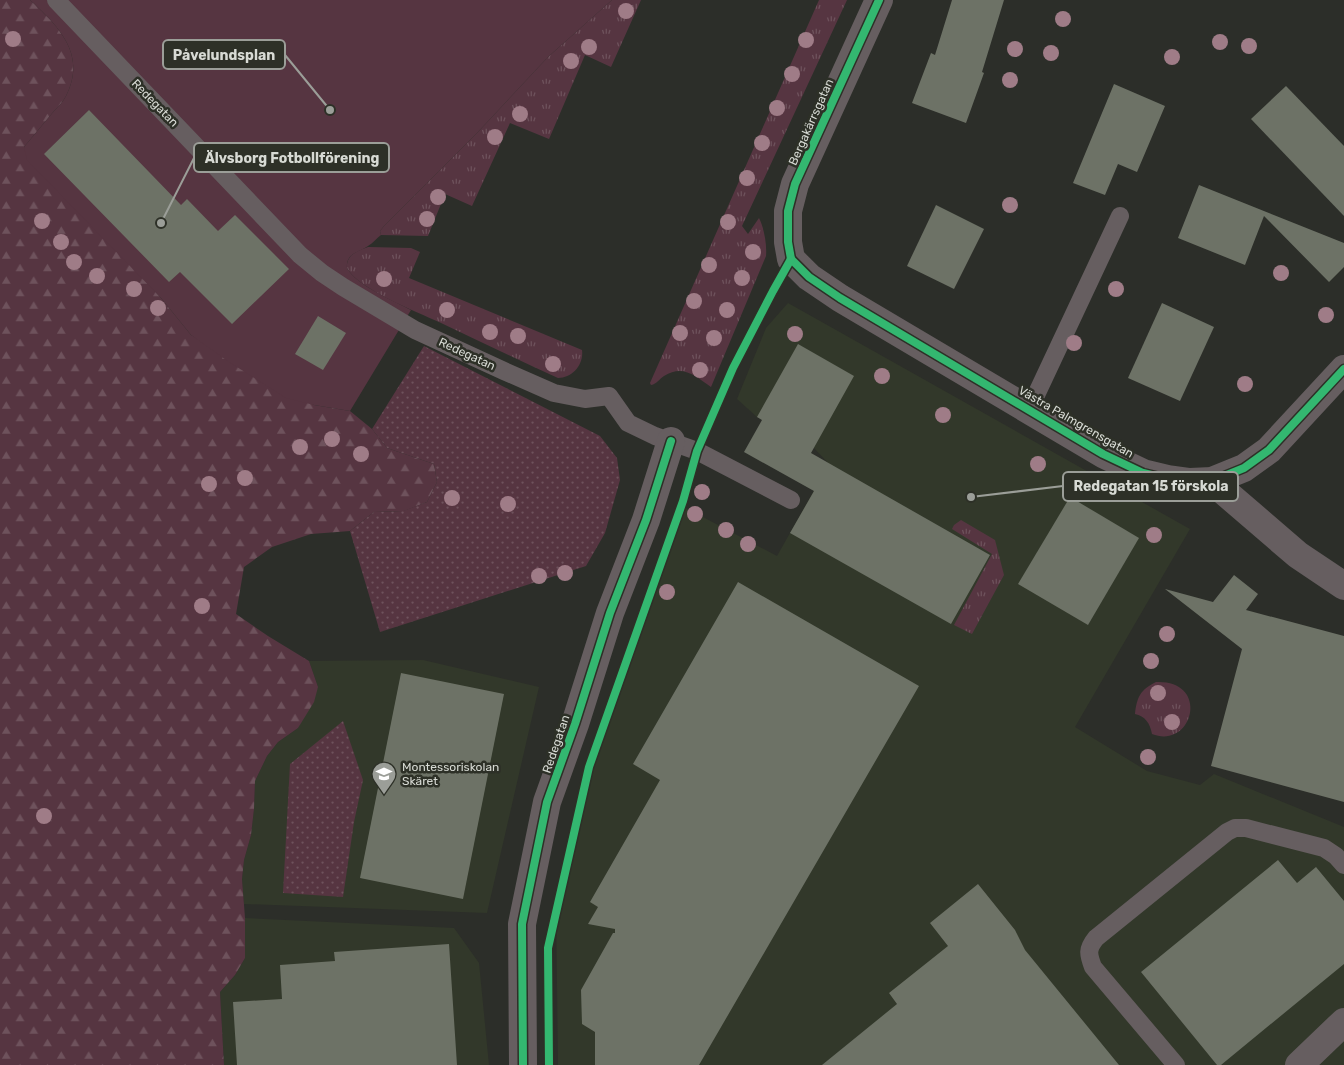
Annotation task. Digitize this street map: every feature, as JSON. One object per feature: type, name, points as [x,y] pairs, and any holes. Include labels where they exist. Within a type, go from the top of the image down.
[{"type":"street","name":"Bergakärrsgatan","points":[[791,259],[788,242],[788,211],[796,184],[879,0]]},
{"type":"street","name":"Västra Palmgrensgatan","points":[[791,259],[809,277],[840,298],[1104,454],[1143,473],[1168,479],[1190,482],[1212,481],[1244,468],[1269,450],[1344,369]]},
{"type":"street","name":"Redegatan","points":[[523,1065],[522,924],[548,802],[610,613],[646,520],[671,442]]},
{"type":"street","points":[[1212,481],[1298,555],[1344,586]]},
{"type":"street","points":[[1299,1065],[1344,1022]]},
{"type":"lane","name":"Redegatan","points":[[56,0],[300,255],[322,273],[415,330],[504,372],[554,393],[585,400],[609,396],[628,423],[671,442]]},
{"type":"lane","points":[[1030,410],[1120,216]]},
{"type":"lane","points":[[671,442],[697,451],[791,500]]},
{"type":"lane","points":[[1176,1065],[1093,967],[1089,956],[1090,946],[1096,938],[1227,832],[1235,828],[1246,828],[1324,848],[1336,856],[1344,866]]},
{"type":"shaded area","points":[[788,303],[1190,529],[1075,727],[1147,771],[1200,785],[1214,774],[1344,827],[1344,1065],[558,1065],[556,903],[567,847],[613,692],[682,506],[777,556],[829,464],[814,448],[757,417],[737,399],[766,328]]},
{"type":"shaded area","name":"Montessoriskolan Skäret","points":[[423,660],[539,687],[487,913],[244,904],[242,879],[244,860],[251,835],[255,781],[267,756],[278,742],[298,728],[318,687],[309,661]]},
{"type":"shaded area","points":[[245,918],[454,928],[479,963],[489,1065],[224,1065],[220,992],[235,975],[245,958]]},
{"type":"green space","points":[[0,0],[30,0],[60,31],[67,42],[71,54],[73,67],[72,81],[66,96],[24,147],[161,298],[191,335],[314,405],[350,411],[372,429],[387,448],[434,464],[437,482],[427,502],[404,511],[374,512],[350,531],[311,534],[272,547],[244,567],[236,614],[309,661],[318,687],[314,702],[298,728],[278,742],[267,756],[255,781],[251,835],[244,860],[242,879],[245,918],[245,958],[235,975],[220,992],[224,1065],[0,1065]]},
{"type":"green space","points":[[30,0],[612,0],[548,57],[477,133],[384,226],[380,231],[381,235],[370,245],[353,254],[348,259],[347,268],[358,280],[376,292],[411,310],[350,411],[286,398],[229,362],[191,335],[161,298],[27,160],[24,147],[65,98],[72,81],[73,67],[67,42],[60,31]]},
{"type":"green space","points":[[612,0],[641,0],[611,67],[585,55],[549,139],[510,123],[472,206],[445,194],[428,236],[381,235],[380,231],[384,226],[477,133],[548,57]]},
{"type":"green space","points":[[819,0],[847,0],[742,226],[748,234],[759,218],[765,236],[766,256],[711,387],[683,371],[677,371],[664,376],[651,385],[650,383]]},
{"type":"green space","points":[[368,247],[411,248],[420,252],[409,278],[582,350],[579,365],[568,376],[558,378],[375,292],[353,276],[347,268],[350,257]]},
{"type":"green space","points":[[424,346],[600,436],[617,458],[620,480],[605,533],[586,566],[380,632],[350,531],[374,512],[403,511],[427,502],[437,482],[434,464],[387,448],[372,429]]},
{"type":"green space","points":[[961,520],[995,540],[1004,575],[972,634],[954,625],[992,554],[952,529]]},
{"type":"green space","points":[[1156,682],[1173,684],[1184,692],[1190,702],[1190,713],[1186,724],[1178,732],[1166,736],[1152,734],[1150,727],[1142,716],[1135,714],[1140,695],[1146,688]]},
{"type":"green space","points":[[343,721],[363,780],[354,822],[343,897],[283,893],[290,764]]},
{"type":"building","points":[[952,0],[1004,0],[982,72],[984,73],[966,123],[912,103],[931,53],[935,55]]},
{"type":"building","points":[[1114,84],[1165,106],[1137,172],[1118,164],[1105,195],[1073,183]]},
{"type":"building","points":[[1286,86],[1344,146],[1344,216],[1251,119]]},
{"type":"building","points":[[89,110],[181,205],[187,199],[218,231],[235,215],[289,269],[232,324],[180,272],[169,282],[44,154]]},
{"type":"building","points":[[1199,185],[1344,243],[1344,267],[1329,282],[1264,216],[1245,265],[1178,238]]},
{"type":"building","points":[[936,205],[984,229],[954,289],[907,266]]},
{"type":"building","points":[[1162,303],[1214,327],[1180,401],[1128,378]]},
{"type":"building","points":[[318,316],[346,333],[323,370],[295,354]]},
{"type":"building","points":[[798,344],[854,376],[811,453],[990,555],[951,624],[790,533],[814,491],[744,452],[762,420],[757,417]]},
{"type":"building","points":[[1070,497],[1139,538],[1088,625],[1018,584]]},
{"type":"building","points":[[1234,575],[1258,594],[1246,610],[1344,636],[1344,802],[1211,766],[1242,649],[1165,589],[1213,602]]},
{"type":"building","points":[[738,582],[919,686],[699,1065],[595,1065],[595,1032],[582,1024],[581,990],[613,933],[615,933],[615,929],[588,924],[598,907],[590,902],[660,780],[633,764]]},
{"type":"building","points":[[401,673],[504,694],[463,899],[360,878]]},
{"type":"building","points":[[1278,860],[1297,883],[1316,867],[1344,901],[1344,964],[1221,1065],[1217,1065],[1141,972]]},
{"type":"building","points":[[978,884],[1015,930],[1025,950],[1119,1065],[822,1065],[897,1004],[889,993],[948,946],[930,923]]},
{"type":"building","points":[[449,944],[457,1065],[237,1065],[233,1002],[282,999],[280,965],[335,961],[334,952]]},
{"type":"cycle path","points":[[791,259],[788,242],[788,211],[795,184],[879,0]]},
{"type":"cycle path","points":[[791,259],[809,277],[840,298],[1103,454],[1143,473],[1168,479],[1190,482],[1212,481],[1244,468],[1269,450],[1344,369]]},
{"type":"cycle path","points":[[549,1065],[548,948],[589,767],[683,501],[697,451],[733,368],[791,259]]},
{"type":"cycle path","points":[[523,1065],[522,924],[547,802],[575,724],[610,613],[646,520],[671,441]]},
{"type":"place","name":"Påvelundsplan","points":[[330,110]]},
{"type":"place","name":"Älvsborg Fotbollförening","points":[[161,223]]},
{"type":"place","name":"Redegatan 15 förskola","points":[[971,497]]},
{"type":"place","name":"Montessoriskolan Skäret","points":[[384,795]]}]
